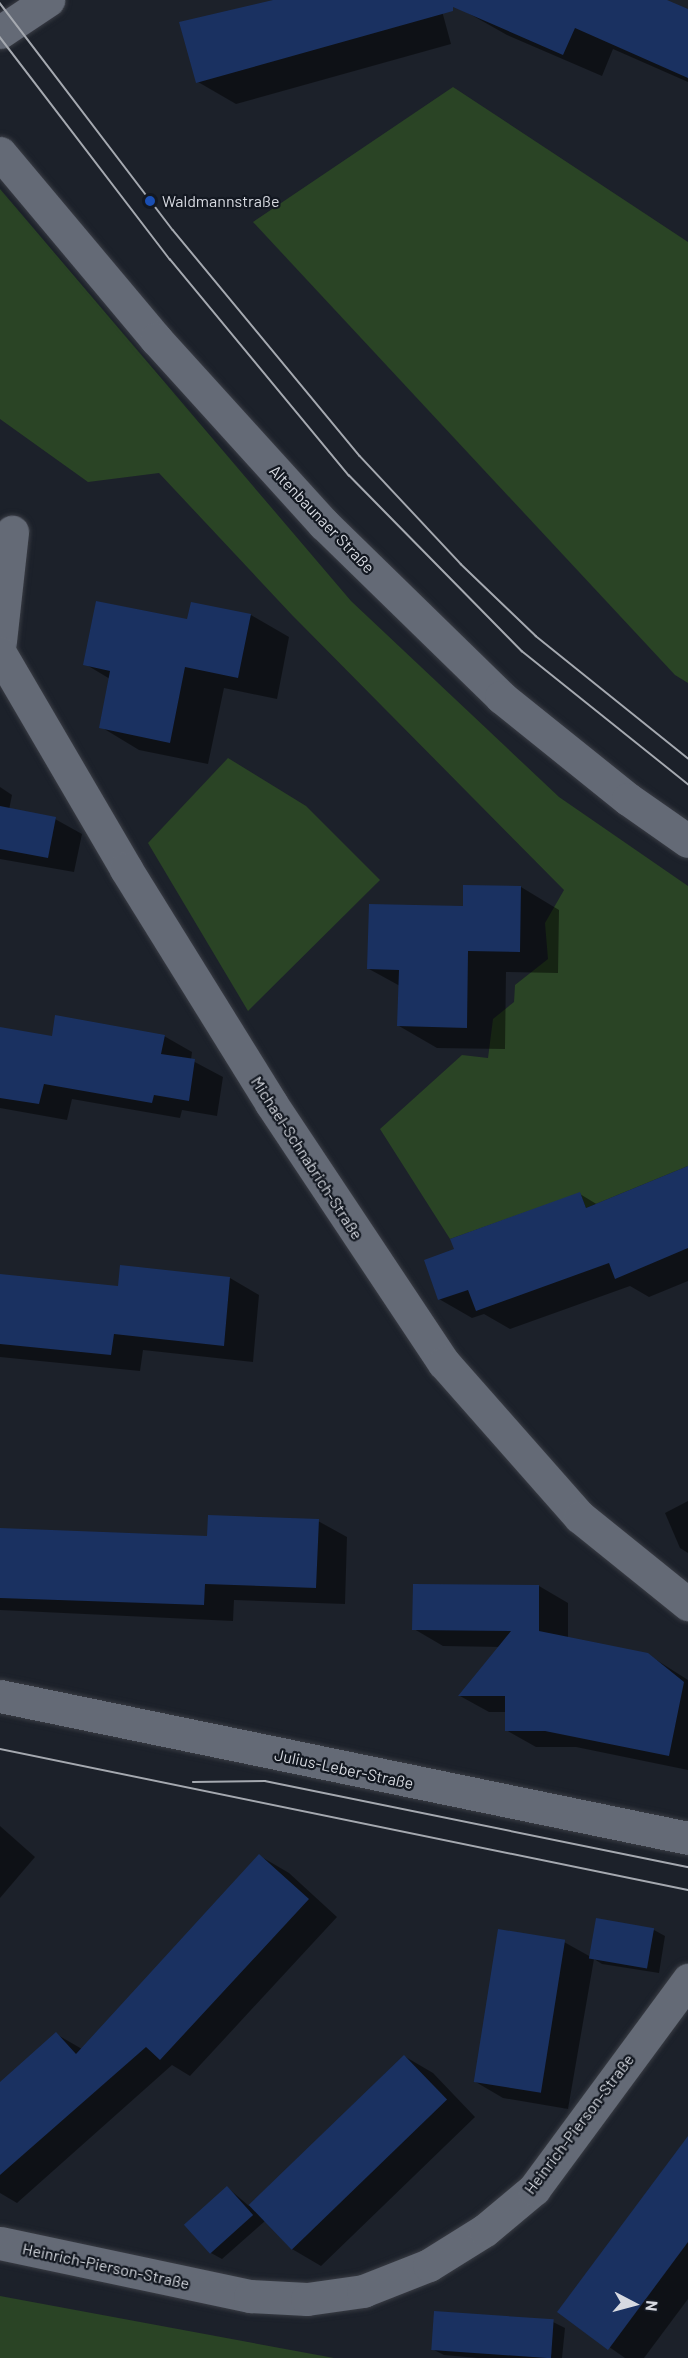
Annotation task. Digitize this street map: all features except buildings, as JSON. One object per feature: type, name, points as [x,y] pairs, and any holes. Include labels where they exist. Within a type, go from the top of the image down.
[{"type":"street","points":[[0,32],[48,0]]},
{"type":"street","name":"Altenbaunaer Straße","points":[[0,153],[156,339],[324,524],[501,697],[628,800],[688,841]]},
{"type":"street","points":[[0,640],[12,532]]},
{"type":"street","name":"Michael-Schnabrich-Straße","points":[[0,653],[235,1045],[317,1176],[444,1363],[580,1517],[688,1604]]},
{"type":"street","name":"Julius-Leber-Straße","points":[[0,1696],[688,1838]]},
{"type":"street","name":"Heinrich-Pierson-Straße","points":[[0,2243],[250,2296],[307,2299],[363,2291],[429,2265],[486,2230],[534,2189],[688,1980]]},
{"type":"green space","points":[[453,87],[688,242],[688,683],[675,675],[253,222]]},
{"type":"green space","points":[[0,189],[351,601],[559,797],[688,886],[688,1166],[586,1208],[580,1193],[450,1239],[380,1129],[462,1055],[488,1058],[493,1019],[514,1002],[515,985],[548,959],[545,923],[564,890],[292,615],[159,473],[88,482],[0,419]]},
{"type":"green space","points":[[228,758],[306,806],[380,880],[248,1011],[148,843]]},
{"type":"green space","points":[[0,2296],[334,2358],[0,2358]]},
{"type":"tram line","points":[[0,3],[173,230],[360,456],[461,564],[536,636],[688,758]]},
{"type":"tram line","points":[[0,37],[170,259],[349,475],[522,651],[688,784]]},
{"type":"tram line","points":[[0,1749],[688,1890]]},
{"type":"tram line","points":[[193,1782],[265,1781],[688,1867]]},
{"type":"place","name":"Waldmannstraße","points":[[150,201]]}]
